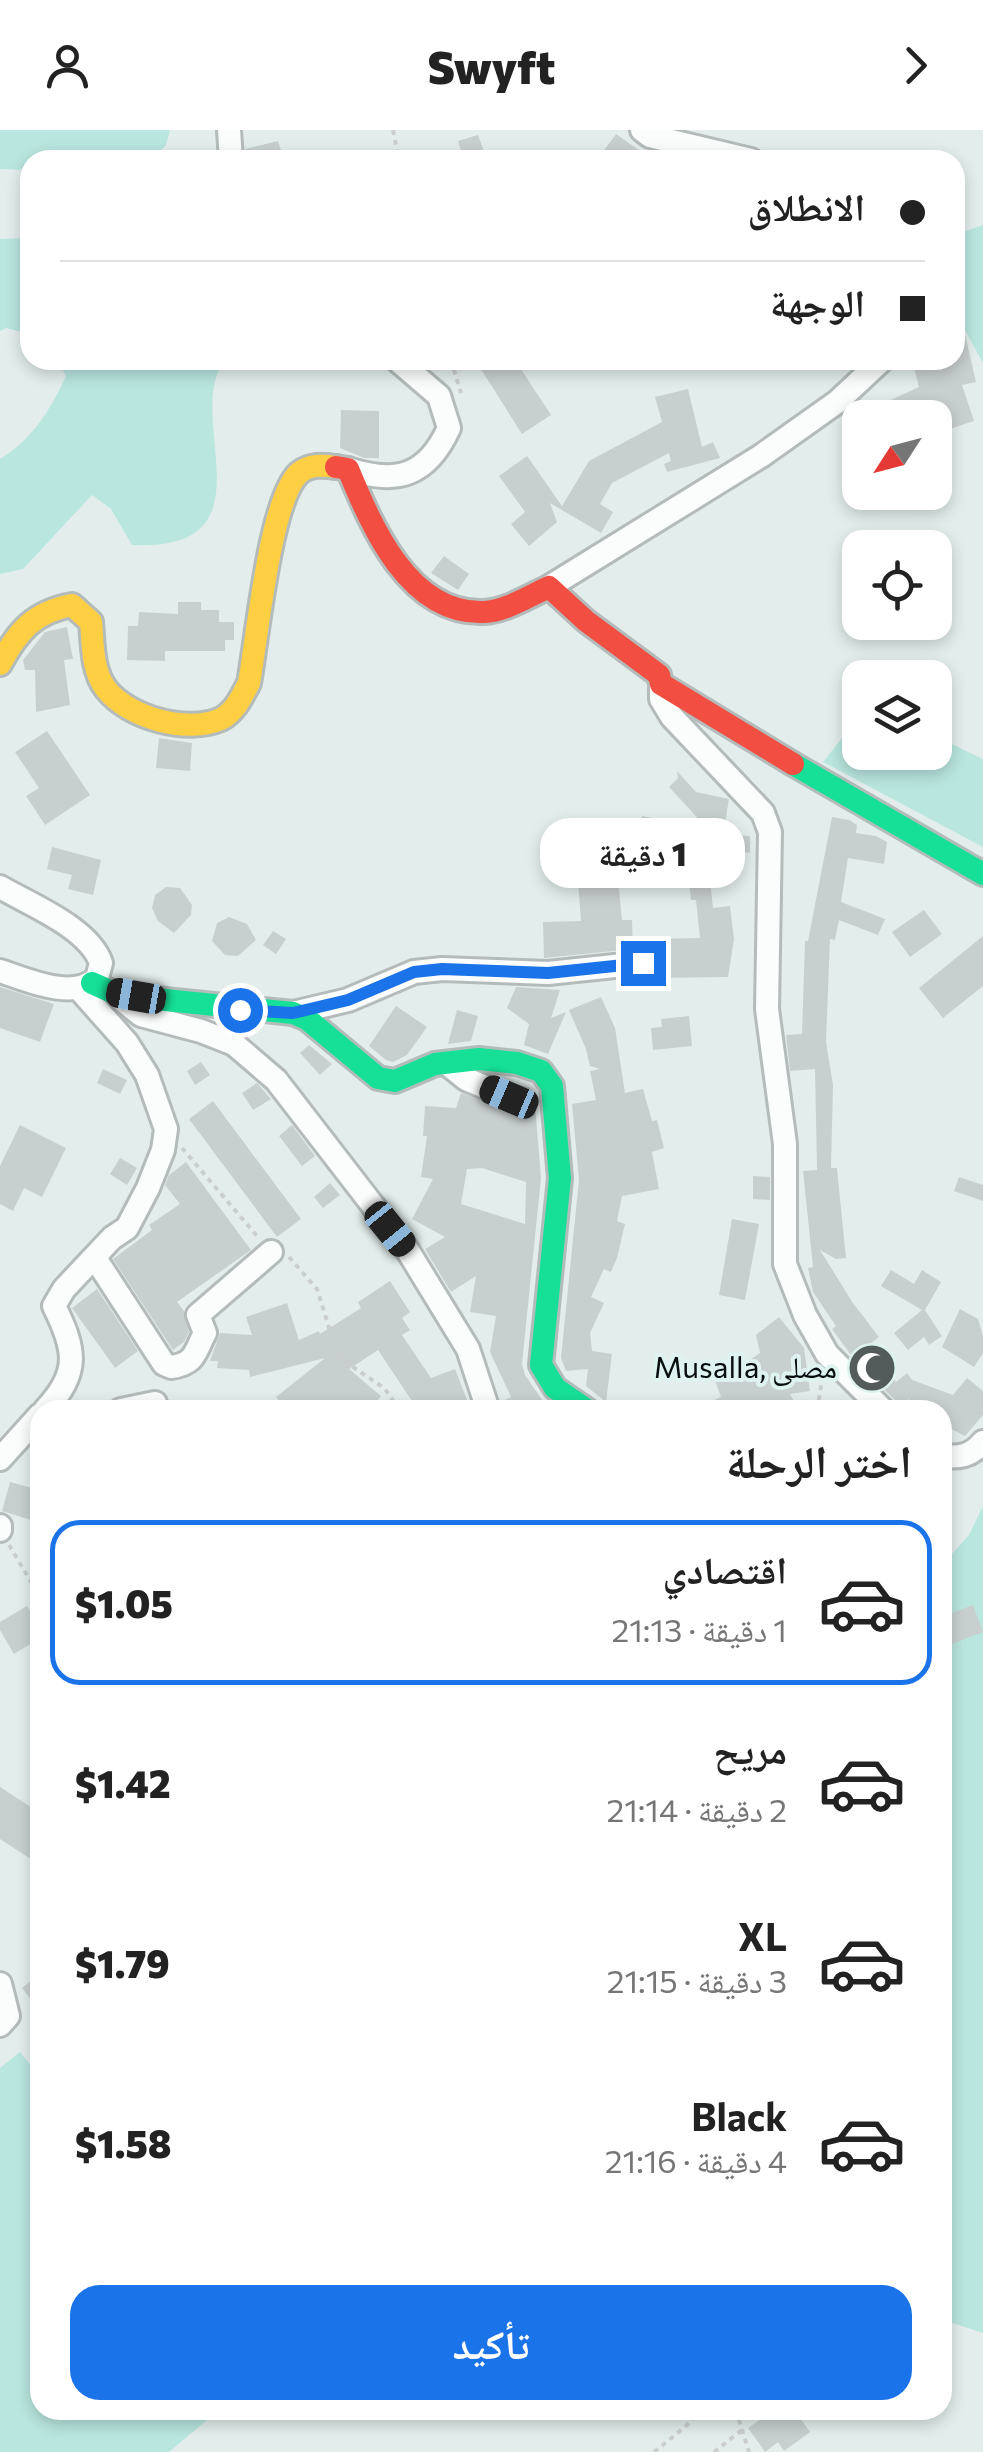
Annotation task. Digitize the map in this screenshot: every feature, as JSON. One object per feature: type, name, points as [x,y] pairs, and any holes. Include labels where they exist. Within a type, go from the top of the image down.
[{"type":"street","points":[[642,130],[650,136],[709,150]]},
{"type":"street","points":[[0,664],[28,619],[72,606],[91,622],[97,672],[106,690],[121,703],[180,725],[222,718],[239,703],[249,683],[272,548],[287,492],[296,475],[314,465],[348,468],[366,475],[416,473],[443,442],[449,428],[439,396],[409,370]]},
{"type":"street","points":[[348,468],[384,546],[431,598],[456,609],[483,612],[549,586],[761,456],[837,402],[871,370]]},
{"type":"street","points":[[549,586],[586,620],[659,675],[660,699],[672,717],[763,813],[770,832],[767,1009],[785,1144],[785,1264],[805,1315],[828,1354],[873,1400]]},
{"type":"street","points":[[661,684],[882,818],[983,874]]},
{"type":"street","points":[[0,886],[90,942],[101,963],[95,988]]},
{"type":"street","points":[[293,1013],[358,996],[414,972],[442,969],[548,973],[643,963]]},
{"type":"street","points":[[0,971],[58,987],[95,988],[192,1005],[293,1013],[308,1019],[378,1078],[396,1081],[446,1063],[480,1059],[517,1063],[541,1071],[552,1086],[560,1178],[541,1365],[555,1388],[572,1400]]},
{"type":"street","points":[[54,1400],[65,1386],[72,1362],[68,1335],[54,1306],[64,1288],[126,1228],[148,1188],[166,1129],[157,1098],[95,988]]},
{"type":"street","points":[[95,988],[141,1015],[234,1044],[276,1080],[408,1251],[468,1349],[485,1400]]},
{"type":"street","points":[[331,1040],[358,996]]},
{"type":"street","points":[[446,1063],[466,1079],[509,1097]]},
{"type":"street","points":[[94,1258],[164,1364],[171,1367],[192,1361],[199,1351],[205,1333],[198,1315],[272,1252]]},
{"type":"street","points":[[0,1460],[30,1428]]},
{"type":"street","points":[[952,1457],[960,1458],[983,1442]]},
{"type":"street","points":[[0,1984],[8,2016],[0,2025]]},
{"type":"path","points":[[818,1400],[828,1354]]},
{"type":"path","points":[[2,1532],[30,1579]]},
{"type":"path","points":[[654,2452],[691,2420]]},
{"type":"path","points":[[740,2420],[748,2452]]},
{"type":"path","points":[[714,2452],[743,2430]]},
{"type":"shaded area","points":[[0,130],[170,130],[162,150],[20,150],[20,170],[0,169]]},
{"type":"shaded area","points":[[983,225],[983,363],[965,330],[965,231]]},
{"type":"shaded area","points":[[20,238],[20,332],[6,328],[0,331],[0,239]]},
{"type":"shaded area","points":[[63,370],[220,370],[214,384],[212,413],[217,476],[214,504],[202,527],[176,541],[132,545],[111,509],[92,495],[23,569],[0,574],[0,459],[39,423],[66,376]]},
{"type":"shaded area","points":[[842,738],[842,770],[952,770],[952,744],[983,759],[983,847],[823,762]]},
{"type":"shaded area","points":[[983,1506],[983,2333],[952,2323],[952,1554],[969,1535]]},
{"type":"shaded area","points":[[20,2052],[30,2064],[30,2420],[207,2420],[169,2452],[0,2452],[0,2068]]},
{"type":"building","points":[[616,134],[639,150],[604,150]]},
{"type":"building","points":[[478,135],[483,150],[461,150],[458,141]]},
{"type":"building","points":[[278,141],[281,150],[245,150]]},
{"type":"building","points":[[965,334],[976,382],[962,385],[974,421],[952,428],[952,400],[891,400],[919,387],[915,370],[965,370]]},
{"type":"building","points":[[481,370],[522,370],[551,415],[522,434]]},
{"type":"building","points":[[688,389],[702,447],[713,442],[720,458],[667,472],[664,464],[671,461],[669,453],[612,483],[600,504],[613,512],[601,533],[550,503],[557,522],[529,546],[511,524],[525,512],[499,476],[527,456],[562,506],[589,461],[662,422],[655,397]]},
{"type":"building","points":[[341,410],[379,411],[379,458],[364,458],[340,448]]},
{"type":"building","points":[[444,556],[469,574],[458,590],[431,573]]},
{"type":"building","points":[[178,602],[201,602],[201,610],[219,610],[219,622],[234,622],[234,640],[225,640],[225,651],[165,651],[165,661],[127,660],[128,626],[138,626],[139,612],[178,614]]},
{"type":"building","points":[[67,627],[73,659],[64,660],[70,705],[36,712],[35,670],[25,670],[23,660],[45,632]]},
{"type":"building","points":[[47,731],[90,795],[45,825],[26,796],[39,788],[15,752]]},
{"type":"building","points":[[159,738],[192,743],[190,771],[156,768]]},
{"type":"building","points":[[677,771],[696,792],[729,799],[723,835],[750,836],[750,853],[684,842],[683,823],[706,827],[669,787],[678,778]]},
{"type":"building","points":[[642,816],[675,822],[645,883],[619,870],[631,845],[637,848]]},
{"type":"building","points":[[832,817],[849,820],[857,825],[856,833],[887,842],[884,864],[848,858],[841,902],[885,919],[878,935],[839,920],[835,940],[830,939],[826,1042],[833,1085],[831,1168],[837,1168],[846,1258],[836,1259],[820,1250],[879,1337],[867,1346],[896,1382],[907,1373],[912,1380],[953,1395],[967,1378],[983,1391],[983,1415],[965,1436],[952,1429],[952,1400],[894,1400],[856,1362],[832,1329],[836,1326],[813,1292],[808,1268],[813,1267],[803,1171],[817,1170],[815,1069],[790,1071],[786,1035],[802,1034],[808,941]]},
{"type":"building","points":[[52,847],[101,860],[93,895],[68,889],[72,875],[47,869]]},
{"type":"building","points":[[709,871],[713,908],[730,906],[734,939],[728,977],[652,978],[658,962],[651,939],[700,938],[688,873]]},
{"type":"building","points":[[618,879],[622,920],[632,920],[633,949],[544,958],[543,922],[581,921],[578,882]]},
{"type":"building","points":[[166,887],[180,888],[192,905],[191,915],[174,933],[158,921],[152,908],[155,895]]},
{"type":"building","points":[[924,910],[942,934],[910,957],[892,932]]},
{"type":"building","points":[[229,917],[247,924],[256,940],[238,956],[225,955],[212,941],[217,923]]},
{"type":"building","points":[[273,931],[286,939],[276,954],[263,945]]},
{"type":"building","points":[[983,936],[983,986],[943,1018],[919,988]]},
{"type":"building","points":[[0,987],[54,1004],[40,1042],[0,1028]]},
{"type":"building","points":[[516,987],[560,990],[551,1018],[566,1012],[548,1054],[524,1045],[529,1024],[507,1008]]},
{"type":"building","points":[[601,997],[615,1028],[625,1093],[643,1089],[664,1148],[652,1152],[659,1189],[622,1196],[617,1221],[625,1224],[617,1258],[611,1272],[604,1269],[591,1297],[604,1303],[590,1333],[592,1351],[612,1354],[606,1400],[586,1386],[588,1369],[566,1371],[561,1358],[579,1180],[572,1104],[596,1100],[590,1071],[600,1069],[590,1066],[569,1010]]},
{"type":"building","points":[[396,1006],[427,1027],[407,1055],[393,1062],[369,1046]]},
{"type":"building","points":[[457,1010],[478,1016],[471,1041],[448,1044]]},
{"type":"building","points":[[689,1016],[692,1046],[653,1050],[651,1028],[662,1027],[661,1019]]},
{"type":"building","points":[[309,1045],[332,1064],[320,1075],[300,1053]]},
{"type":"building","points":[[201,1062],[210,1075],[195,1085],[187,1071]]},
{"type":"building","points":[[103,1069],[127,1080],[120,1094],[97,1083]]},
{"type":"building","points":[[257,1083],[271,1099],[253,1110],[242,1093]]},
{"type":"building","points":[[516,1084],[529,1087],[534,1093],[541,1178],[522,1364],[542,1400],[505,1400],[511,1397],[490,1352],[496,1316],[470,1312],[476,1276],[451,1292],[425,1249],[445,1237],[412,1219],[433,1179],[421,1177],[427,1136],[423,1136],[425,1106],[456,1108],[461,1093],[512,1112],[523,1102],[524,1094]],"holes":[[[482,1168],[526,1182],[525,1224],[461,1204],[467,1169]]]},
{"type":"building","points":[[213,1101],[301,1219],[277,1237],[189,1119]]},
{"type":"building","points":[[20,1125],[66,1148],[42,1197],[24,1188],[13,1211],[0,1204],[0,1166]]},
{"type":"building","points":[[292,1125],[315,1156],[302,1166],[279,1136]]},
{"type":"building","points":[[120,1158],[137,1168],[127,1185],[110,1174]]},
{"type":"building","points":[[186,1162],[251,1250],[177,1302],[184,1311],[189,1332],[173,1350],[113,1259],[152,1230],[149,1225],[180,1204],[165,1185],[169,1175]]},
{"type":"building","points":[[753,1176],[770,1177],[770,1200],[753,1199]]},
{"type":"building","points":[[959,1177],[983,1185],[983,1201],[954,1191]]},
{"type":"building","points":[[330,1183],[340,1195],[323,1208],[314,1197]]},
{"type":"building","points":[[732,1219],[759,1224],[745,1300],[719,1295]]},
{"type":"building","points":[[891,1270],[914,1284],[922,1270],[941,1282],[925,1310],[942,1336],[929,1345],[924,1337],[908,1350],[894,1333],[922,1310],[881,1286]]},
{"type":"building","points":[[390,1281],[410,1312],[402,1318],[410,1330],[402,1335],[431,1378],[455,1369],[467,1400],[411,1400],[378,1350],[349,1369],[381,1396],[378,1400],[279,1400],[276,1397],[325,1358],[250,1377],[249,1370],[217,1368],[218,1361],[210,1361],[220,1333],[252,1335],[246,1317],[287,1303],[299,1340],[319,1331],[320,1334],[361,1308],[358,1302]]},
{"type":"building","points":[[97,1289],[138,1351],[115,1368],[72,1308]]},
{"type":"building","points":[[960,1309],[978,1319],[983,1336],[983,1353],[974,1367],[942,1347]]},
{"type":"building","points":[[779,1317],[804,1348],[810,1391],[790,1394],[793,1400],[714,1400],[721,1397],[711,1369],[729,1362],[733,1371],[760,1353],[756,1335]]},
{"type":"building","points":[[10,1482],[30,1488],[30,1520],[2,1511]]},
{"type":"building","points":[[973,1605],[983,1632],[952,1644],[952,1613]]},
{"type":"building","points":[[27,1606],[30,1644],[14,1654],[0,1630],[0,1622]]},
{"type":"building","points":[[0,1787],[30,1806],[30,1858],[0,1839]]},
{"type":"building","points":[[30,1982],[30,1998],[22,1988]]},
{"type":"building","points":[[760,2420],[801,2420],[810,2432],[784,2451],[778,2442],[765,2452],[748,2428]]},
{"type":"traffic: fast","points":[[793,764],[983,874]]},
{"type":"traffic: fast","points":[[92,983],[136,997],[293,1013],[307,1019],[378,1078],[395,1081],[435,1064],[479,1059],[517,1063],[541,1071],[552,1086],[560,1178],[541,1365],[555,1388],[572,1400]]},
{"type":"traffic: slow","points":[[0,664],[28,625],[47,613],[72,605],[91,622],[98,674],[116,699],[144,715],[176,724],[221,719],[234,708],[249,683],[273,540],[289,488],[299,473],[308,468],[336,467]]},
{"type":"traffic: jam","points":[[336,467],[348,469],[382,541],[414,583],[434,599],[458,609],[484,612],[509,606],[549,587],[586,621],[659,675],[661,684],[793,764]]},
{"type":"place","name":"Musalla, مصلى","points":[[872,1368]]},
{"type":"route","points":[[240,1010],[293,1013],[348,1000],[414,972],[442,969],[548,973],[643,963]]}]
